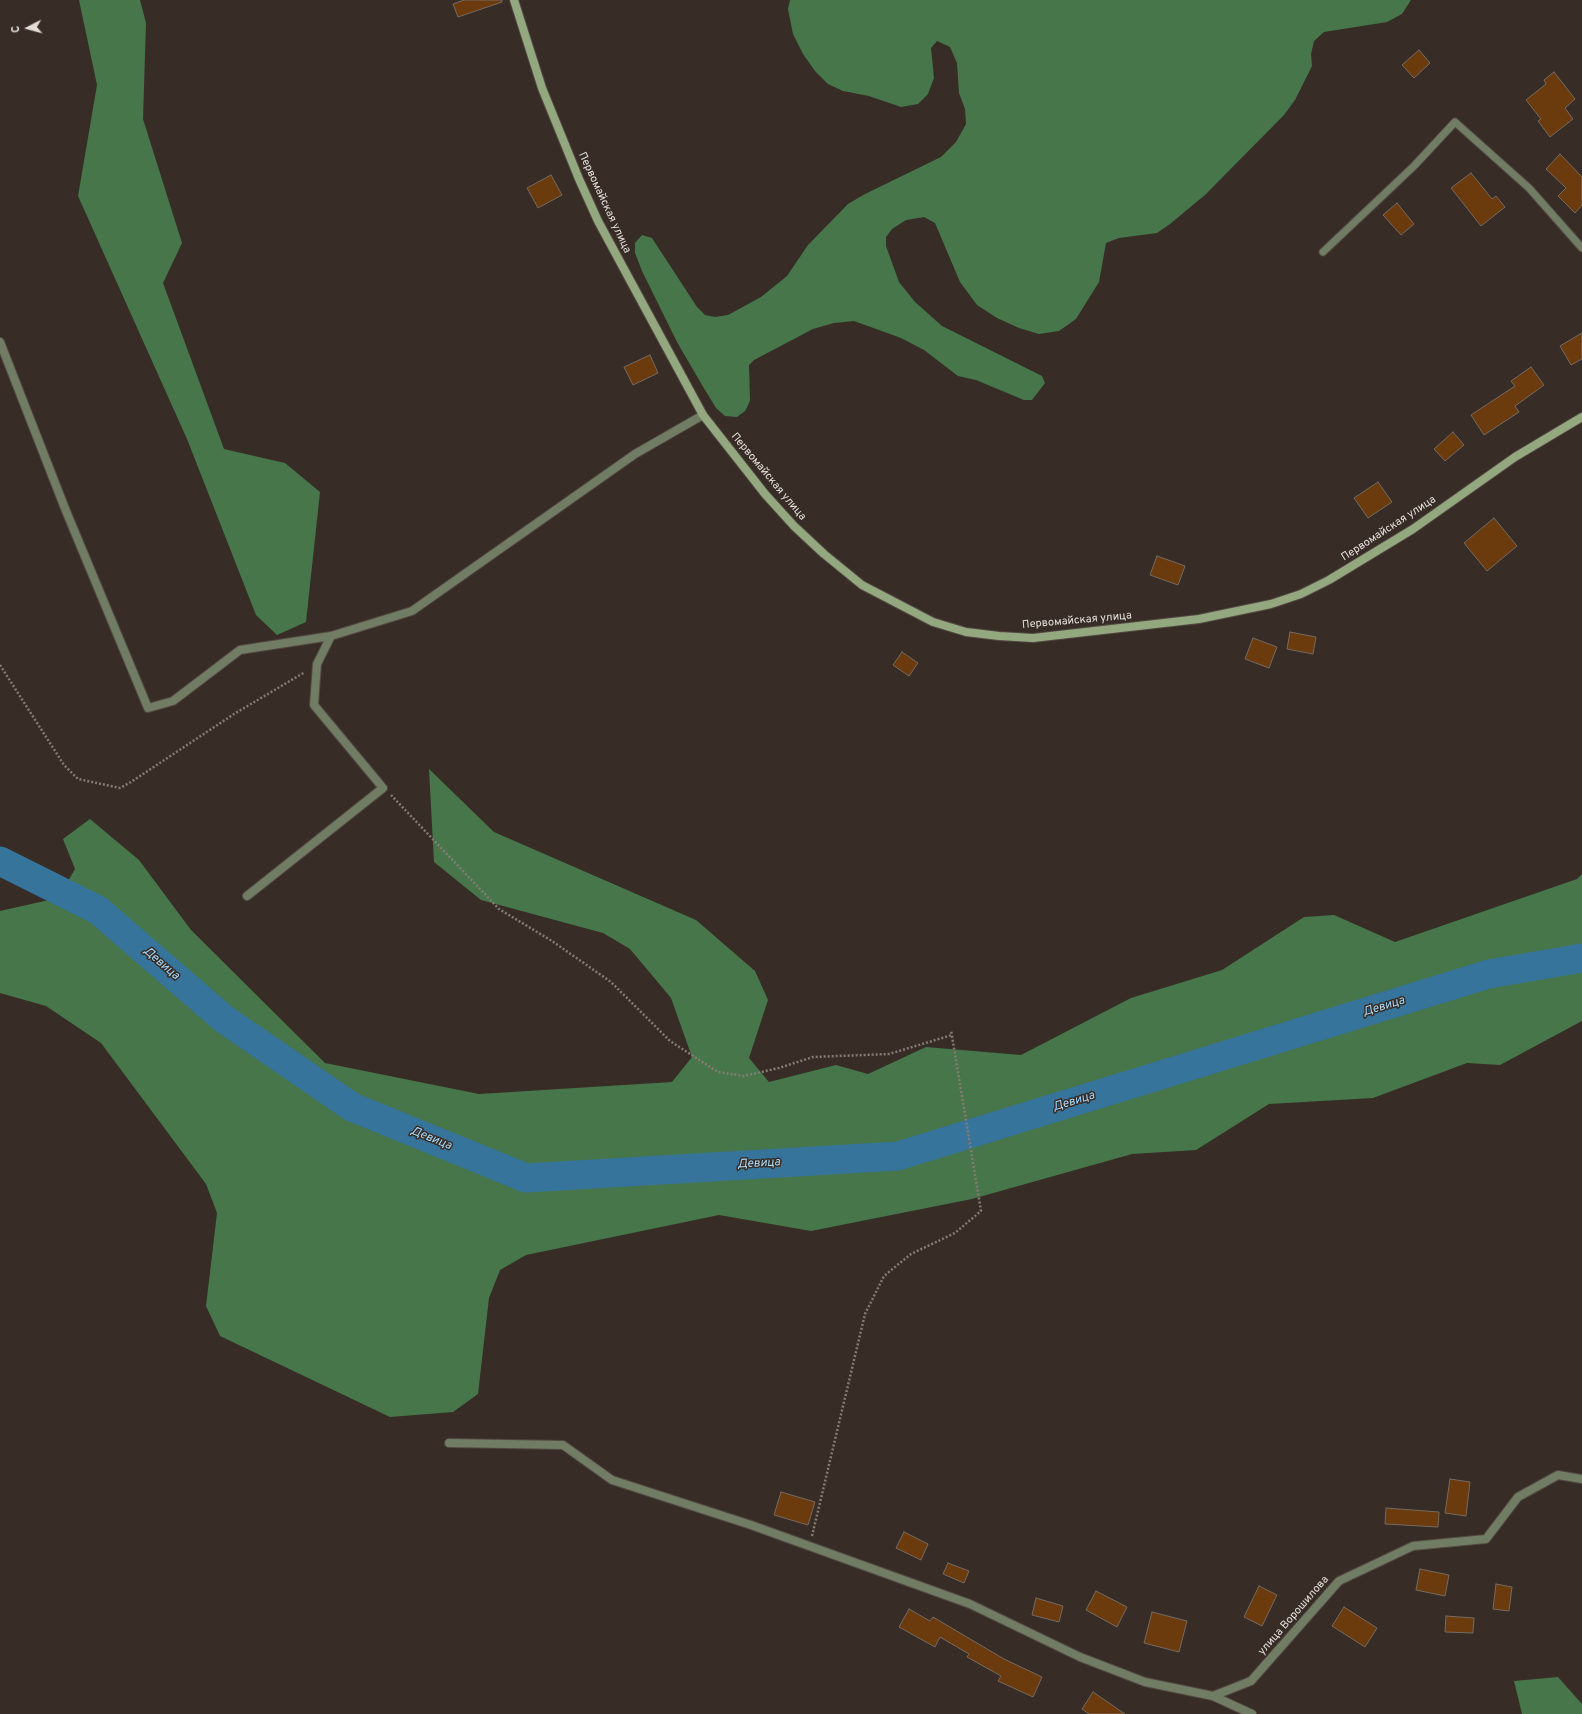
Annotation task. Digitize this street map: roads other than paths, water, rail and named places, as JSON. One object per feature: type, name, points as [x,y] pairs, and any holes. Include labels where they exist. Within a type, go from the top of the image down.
[{"type":"street","name":"Первомайская улица","points":[[514,0],[542,88],[601,228],[703,415],[765,494],[794,526],[824,554],[862,585],[933,622],[966,632],[1033,638],[1199,620],[1271,604],[1301,594],[1329,580],[1413,529],[1515,457],[1582,417]]},
{"type":"street","points":[[0,342],[66,511],[148,708],[173,701],[240,650],[331,636],[412,611],[635,454],[703,415]]},
{"type":"street","points":[[247,896],[383,788],[314,705],[316,664],[331,636]]},
{"type":"street","points":[[449,1443],[563,1445],[612,1480],[751,1525],[970,1604],[1080,1657],[1145,1682],[1213,1696],[1252,1714]]},
{"type":"street","name":"улица Ворошилова","points":[[1213,1696],[1252,1681],[1339,1581],[1413,1546],[1486,1539],[1518,1497],[1558,1475],[1582,1479]]},
{"type":"lane","points":[[1323,252],[1414,166],[1455,122],[1529,188],[1582,248]]},
{"type":"waterway","name":"Девица","points":[[0,861],[98,910],[224,1019],[352,1107],[526,1178],[898,1156],[1489,974],[1582,958]]}]
